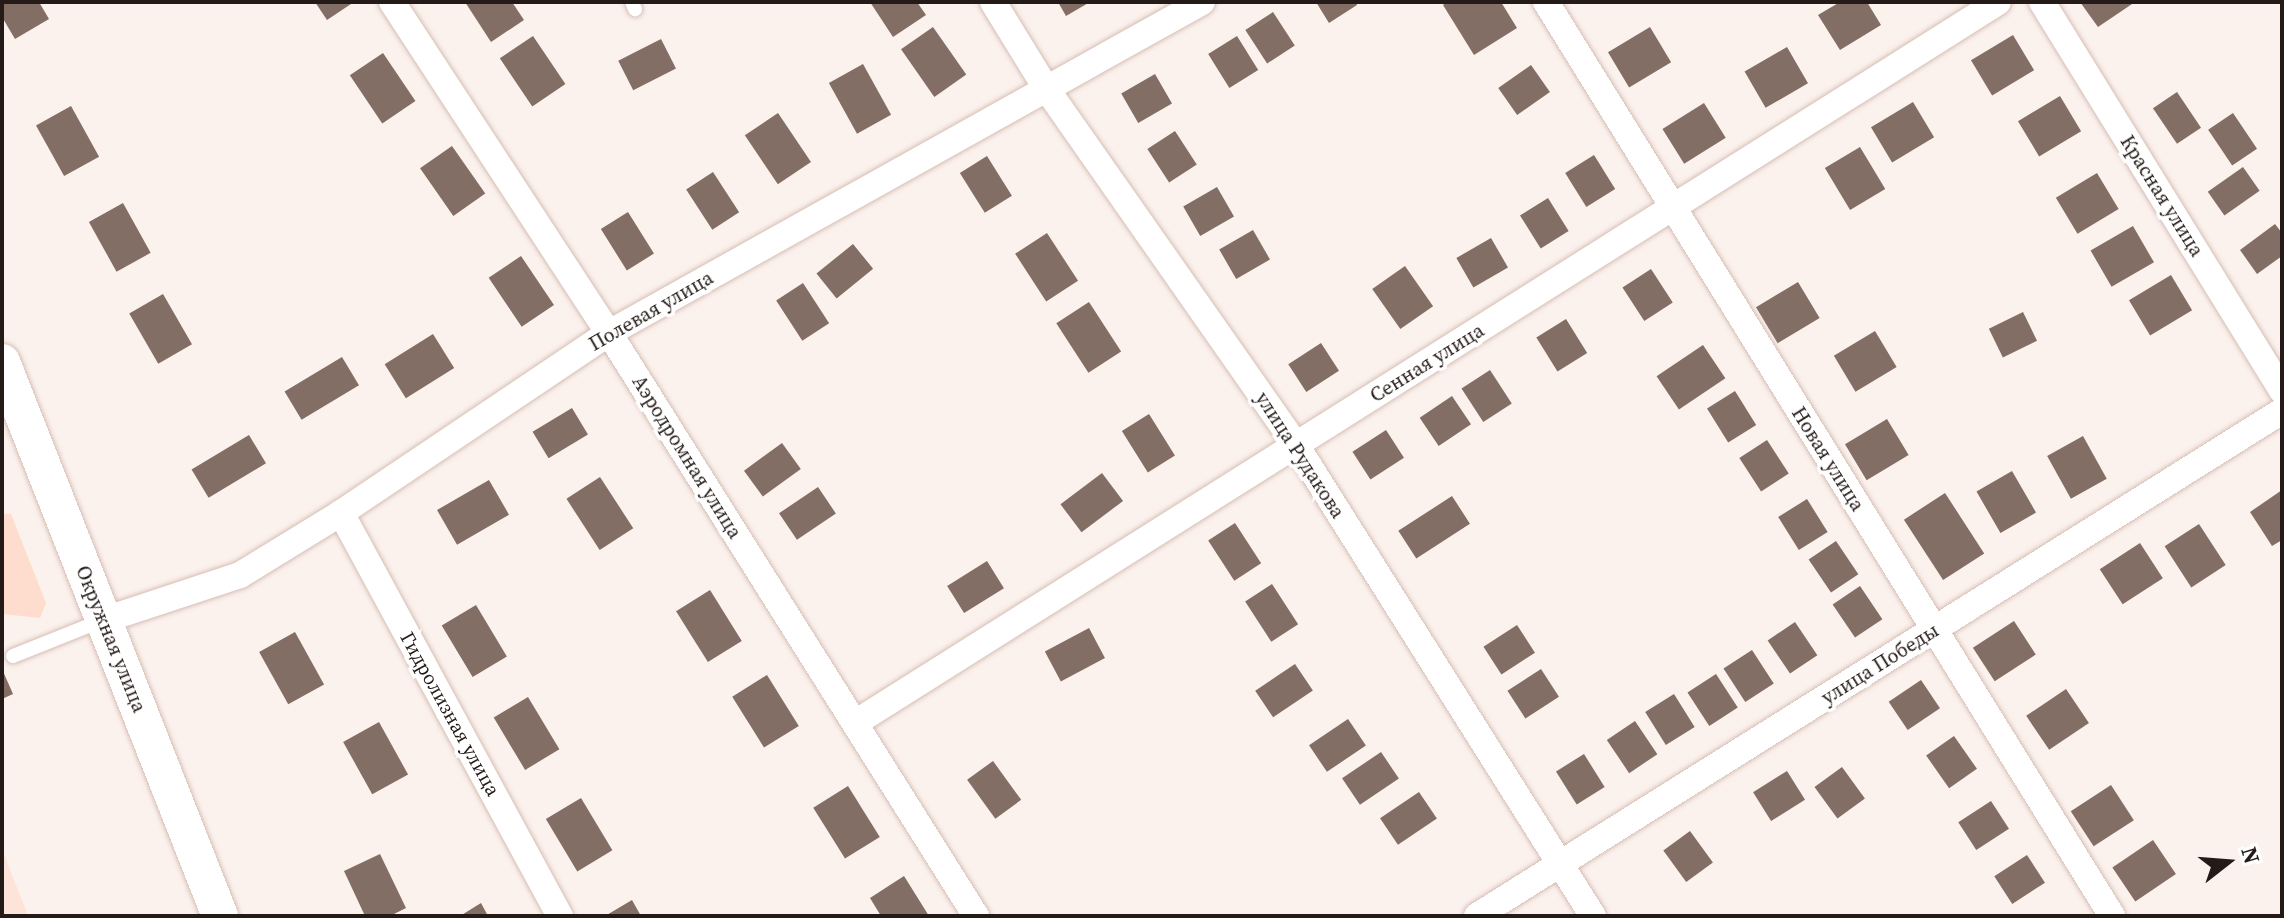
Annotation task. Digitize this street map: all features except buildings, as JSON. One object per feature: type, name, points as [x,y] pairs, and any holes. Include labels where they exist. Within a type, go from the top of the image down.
[{"type":"main road","name":"Окружная улица","points":[[2,362],[9,400],[104,620],[220,916]]},
{"type":"street","name":"Аэродромная улица","points":[[392,2],[609,333],[976,916]]},
{"type":"street","name":"улица Рудакова","points":[[993,2],[1046,88],[1296,445],[1593,916]]},
{"type":"street","name":"Полевая улица","points":[[104,620],[240,575],[341,513],[609,333],[1202,2]]},
{"type":"street","name":"Новая улица","points":[[1546,2],[2112,916]]},
{"type":"street","name":"Сенная улица","points":[[855,723],[1998,2]]},
{"type":"street","name":"Красная улица","points":[[2042,2],[2282,391]]},
{"type":"street","name":"улица Победы","points":[[1477,916],[2282,411]]},
{"type":"street","name":"Гидролизная улица","points":[[341,513],[560,916]]},
{"type":"lane","points":[[13,656],[104,620]]},
{"type":"shaded area","points":[[2,514],[11,514],[46,603],[40,618],[2,614]]},
{"type":"shaded area","points":[[2,849],[28,916],[2,916]]}]
